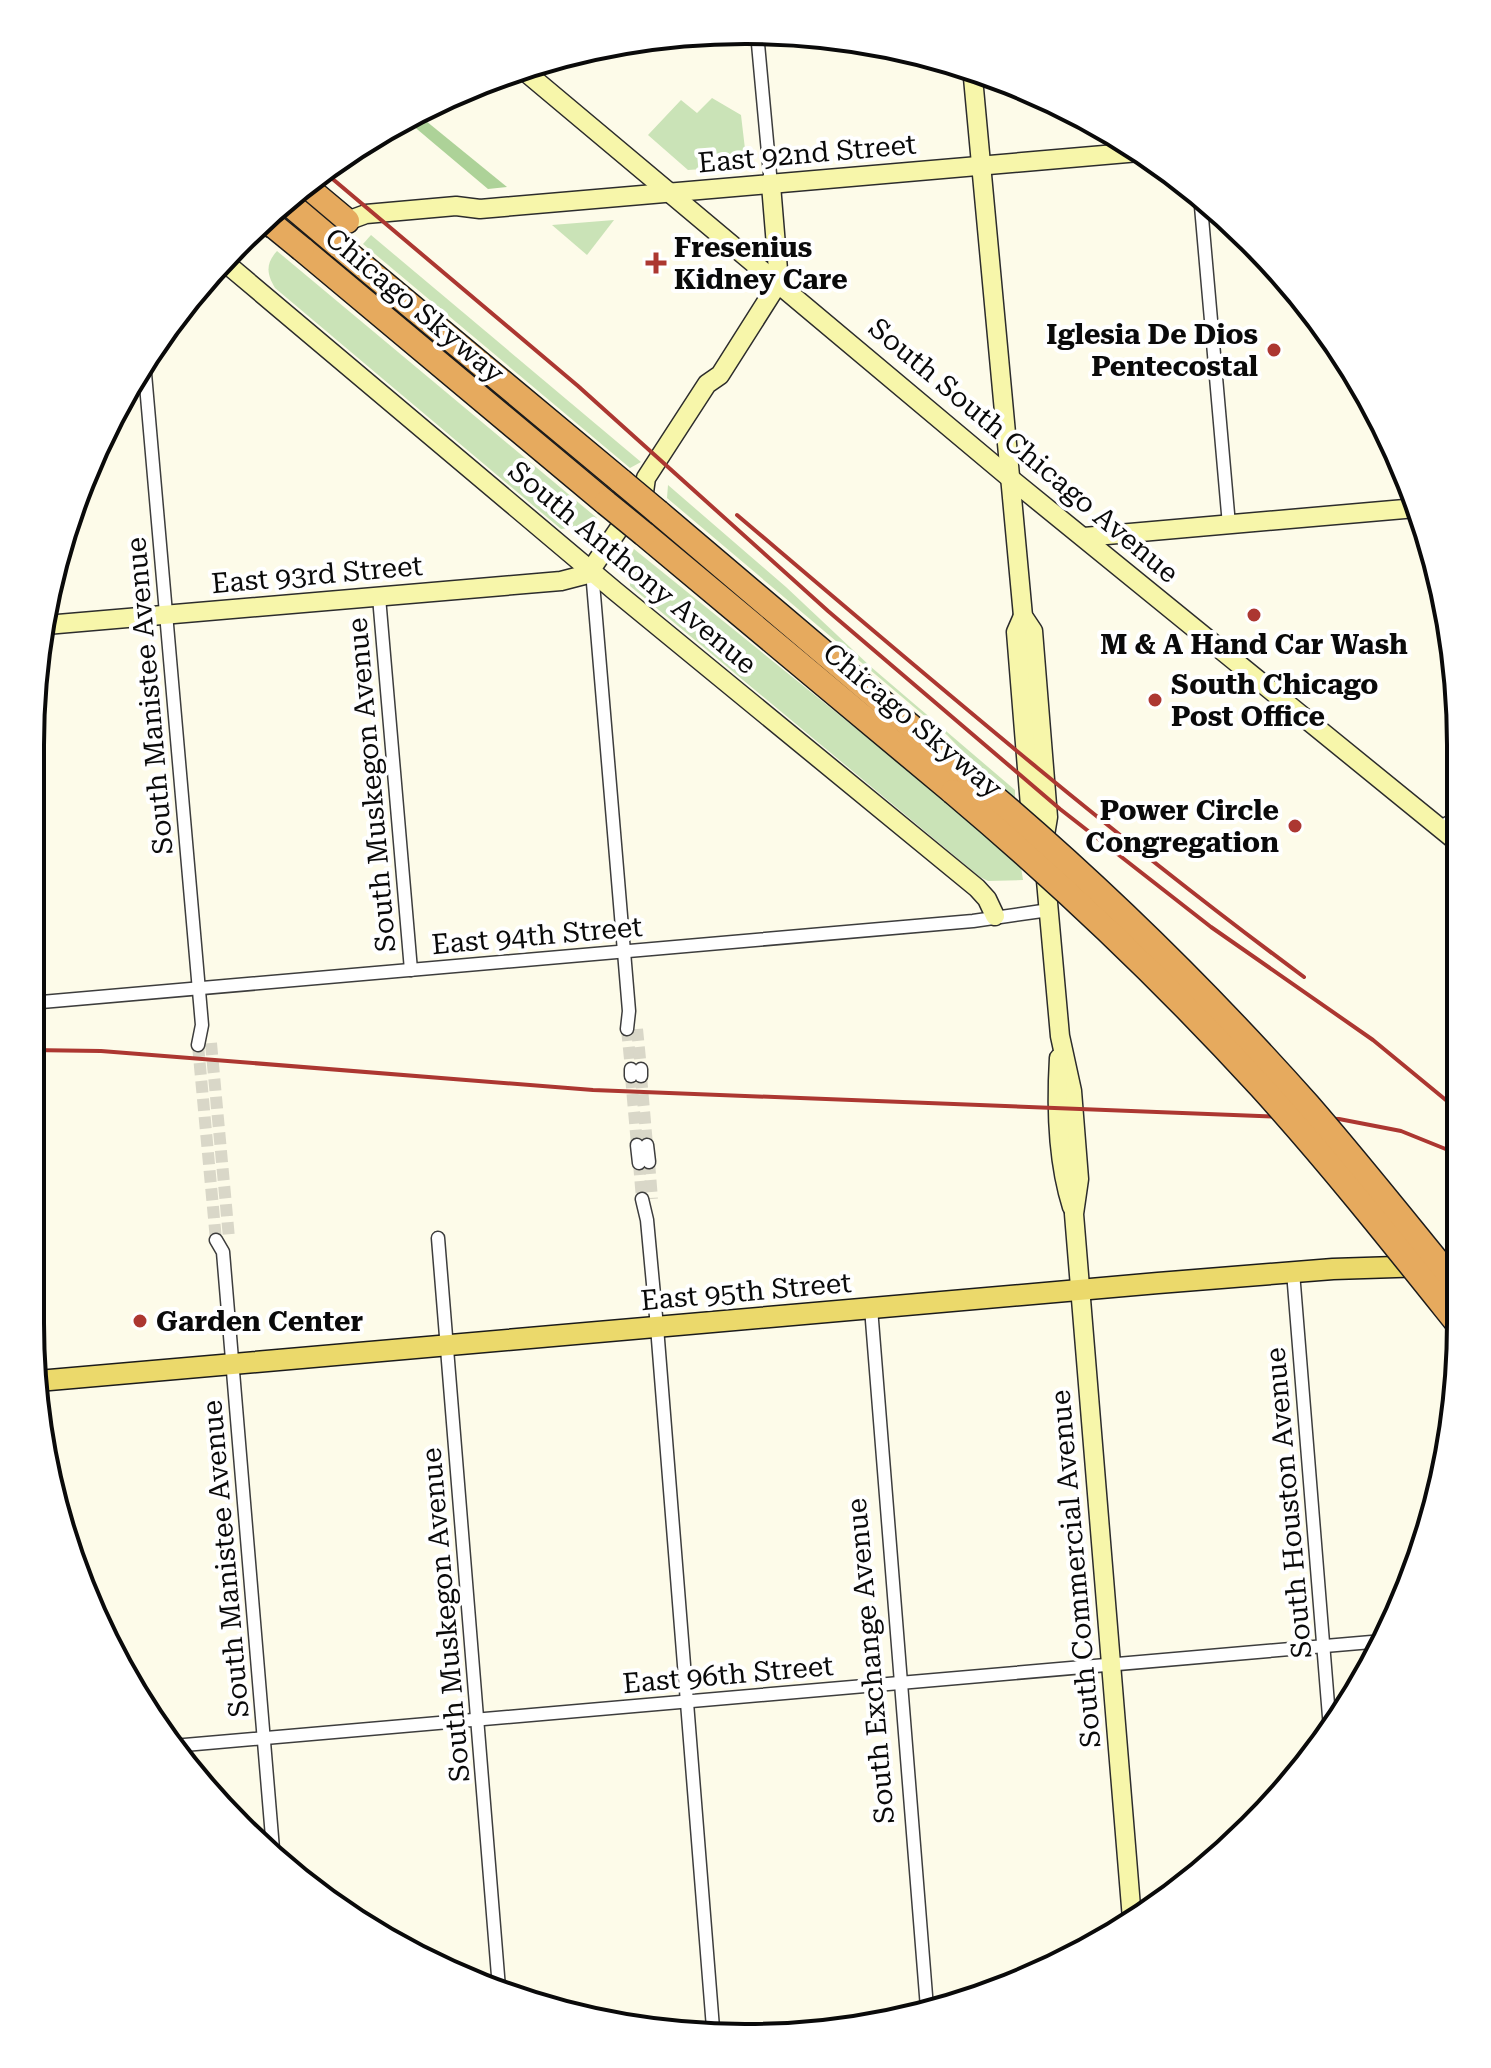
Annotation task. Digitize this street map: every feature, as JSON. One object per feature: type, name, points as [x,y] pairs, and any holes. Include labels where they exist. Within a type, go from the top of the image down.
[{"type":"highway","points":[[313,193],[347,221]]},
{"type":"highway","name":"Chicago Skyway","points":[[295,208],[658,512],[960,783],[1215,1038],[1329,1164],[1447,1310]]},
{"type":"highway","name":"Chicago Skyway","points":[[274,226],[644,534],[1101,892],[1232,1023],[1327,1128],[1447,1273]]},
{"type":"main road","name":"East 95th Street","points":[[47,1380],[1080,1289],[1293,1272],[1447,1266]]},
{"type":"street","points":[[632,1029],[592,571],[644,492],[646,478],[707,384],[720,375],[779,282],[758,45]]},
{"type":"street","name":"South South Chicago Avenue","points":[[532,77],[1310,725],[1447,822]]},
{"type":"street","name":"South Commercial Avenue","points":[[973,82],[1023,616],[1033,631],[1048,817],[1043,847],[1060,1036],[1057,1094],[1060,1140],[1064,1182],[1074,1214],[1131,1908]]},
{"type":"street","name":"East 92nd Street","points":[[273,227],[456,206],[480,209],[1121,153]]},
{"type":"street","points":[[1202,213],[1229,525]]},
{"type":"street","name":"South Anthony Avenue","points":[[232,268],[592,571],[977,888],[987,899],[995,916]]},
{"type":"street","name":"South Manistee Avenue","points":[[146,382],[205,1044]]},
{"type":"street","points":[[1084,537],[1406,509]]},
{"type":"street","name":"East 93rd Street","points":[[55,624],[561,581],[592,571]]},
{"type":"street","name":"South Muskegon Avenue","points":[[379,597],[411,970]]},
{"type":"street","name":"East 94th Street","points":[[44,1002],[957,922],[1049,910]]},
{"type":"street","points":[[642,1145],[644,1162]]},
{"type":"street","points":[[647,1199],[713,2023]]},
{"type":"street","name":"South Muskegon Avenue","points":[[438,1238],[498,1979]]},
{"type":"street","name":"South Manistee Avenue","points":[[223,1244],[272,1840]]},
{"type":"street","name":"South Houston Avenue","points":[[1293,1272],[1329,1713]]},
{"type":"street","name":"South Exchange Avenue","points":[[871,1308],[926,2000]]},
{"type":"street","name":"East 96th Street","points":[[185,1745],[1370,1642]]},
{"type":"green space","points":[[712,98],[741,115],[747,166],[688,170],[648,135],[681,100],[697,113]]},
{"type":"green space","points":[[426,121],[507,187],[488,189],[415,127]]},
{"type":"green space","points":[[614,220],[587,255],[552,225]]},
{"type":"green space","points":[[371,235],[641,462],[630,468],[363,244]]},
{"type":"green space","points":[[277,251],[597,518],[588,526],[561,529],[275,288],[268,269]]},
{"type":"green space","points":[[668,485],[786,587],[871,667],[1015,790],[1015,800],[947,735],[667,498]]},
{"type":"green space","points":[[634,549],[946,801],[1021,867],[1023,880],[988,881],[980,877],[630,586],[629,560]]},
{"type":"tunnel","points":[[627,1029],[631,1069]]},
{"type":"tunnel","points":[[637,1029],[641,1069]]},
{"type":"tunnel","points":[[211,1043],[229,1238]]},
{"type":"tunnel","points":[[198,1045],[216,1240]]},
{"type":"tunnel","points":[[631,1076],[637,1145]]},
{"type":"tunnel","points":[[641,1076],[647,1145]]},
{"type":"tunnel","points":[[649,1162],[652,1199]]},
{"type":"tunnel","points":[[639,1163],[642,1199]]},
{"type":"railway","points":[[332,179],[578,386],[828,611],[1060,809],[1211,927],[1373,1040],[1447,1101]]},
{"type":"railway","points":[[737,515],[1088,809],[1304,977]]},
{"type":"railway","points":[[44,1050],[101,1051],[593,1090],[1339,1119],[1401,1131],[1447,1150]]},
{"type":"place","name":"Fresenius Kidney Care","points":[[656,263]]},
{"type":"place","name":"Iglesia De Dios Pentecostal","points":[[1274,350]]},
{"type":"place","name":"M & A Hand Car Wash","points":[[1254,615]]},
{"type":"place","name":"South Chicago Post Office","points":[[1155,700]]},
{"type":"place","name":"Power Circle Congregation","points":[[1295,826]]},
{"type":"place","name":"Garden Center","points":[[140,1321]]}]
